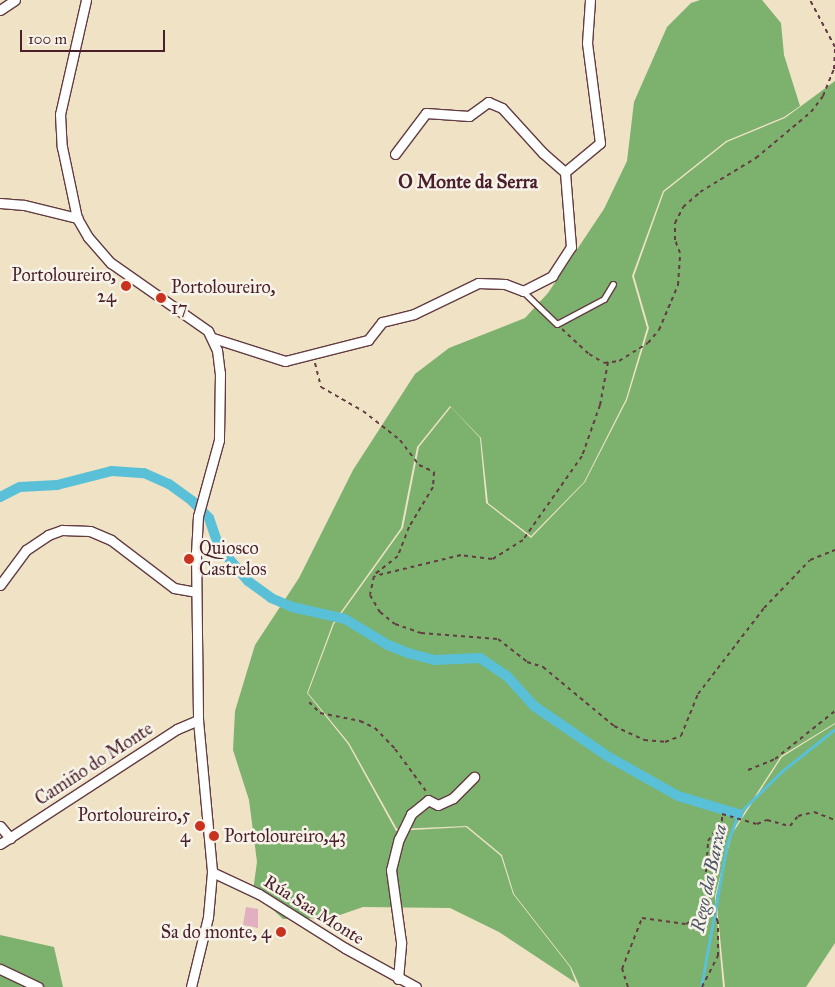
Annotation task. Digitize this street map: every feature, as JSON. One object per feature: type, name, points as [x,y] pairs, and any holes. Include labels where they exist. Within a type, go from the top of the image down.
[{"type":"street","points":[[0,10],[15,0]]},
{"type":"street","points":[[86,0],[60,114],[64,155],[77,218],[88,237],[111,263],[200,323],[213,338],[220,373],[220,440],[198,516],[196,592],[198,720],[212,872],[208,917],[191,987]]},
{"type":"street","points":[[565,172],[600,143],[587,43],[590,0]]},
{"type":"street","points":[[213,338],[286,361],[313,356],[368,340],[382,322],[414,314],[478,283],[506,284],[523,292],[552,276],[571,247],[565,172],[542,153],[502,108],[488,102],[469,116],[426,113],[395,154]]},
{"type":"street","points":[[0,203],[24,204],[77,218]]},
{"type":"street","points":[[0,585],[26,550],[48,535],[62,530],[90,531],[111,540],[174,588],[196,592]]},
{"type":"street","name":"Camiño do Monte","points":[[0,844],[178,729],[198,720]]},
{"type":"street","points":[[398,979],[402,942],[391,870],[405,825],[411,814],[428,800],[438,805],[453,798],[474,777]]},
{"type":"street","points":[[0,826],[10,838]]},
{"type":"street","name":"Rúa Saa Monte","points":[[212,872],[259,894],[398,979],[416,987]]},
{"type":"street","points":[[0,969],[38,987]]},
{"type":"lane","points":[[523,292],[557,324],[604,299],[614,284]]},
{"type":"path","points":[[557,324],[589,354],[608,362],[619,361],[648,344],[659,330],[673,302],[680,253],[675,240],[675,222],[683,207],[700,192],[756,158],[811,112],[823,96],[834,69],[835,47],[810,0]]},
{"type":"path","points":[[313,356],[321,387],[363,411],[400,440],[419,465],[434,472],[433,487],[409,527],[398,556],[374,576],[370,595],[380,612],[395,624],[434,635],[477,635],[498,639],[527,662],[542,667],[614,726],[644,740],[665,742],[681,736],[698,694],[764,608],[810,560],[835,550]]},
{"type":"path","points":[[374,576],[461,555],[492,559],[523,540],[582,456],[600,405],[608,362]]},
{"type":"path","points":[[310,702],[320,713],[360,721],[375,728],[414,774],[428,800]]},
{"type":"path","points":[[748,770],[775,759],[835,711]]},
{"type":"path","points":[[702,987],[718,956],[718,922],[712,909],[706,872],[708,841],[722,821],[722,814],[757,824],[767,820],[790,826],[798,816],[814,812],[835,820]]},
{"type":"path","points":[[628,987],[622,969],[642,918],[686,924],[712,909]]},
{"type":"green space","points":[[700,0],[762,0],[781,23],[784,55],[800,106],[784,117],[726,141],[663,191],[632,276],[647,328],[626,399],[584,482],[531,536],[488,503],[481,438],[450,406],[417,447],[401,528],[333,623],[307,693],[348,744],[396,831],[466,827],[501,856],[513,894],[570,967],[576,983],[499,932],[450,908],[363,907],[331,918],[283,919],[253,891],[257,862],[249,800],[233,750],[235,711],[255,645],[299,578],[353,470],[415,374],[449,348],[525,318],[548,293],[604,209],[627,161],[634,102],[667,27],[691,3]]},
{"type":"green space","points":[[835,81],[835,723],[781,756],[731,833],[715,896],[723,987],[580,987],[571,967],[514,894],[502,855],[467,826],[397,829],[349,743],[308,693],[334,624],[403,528],[419,447],[451,407],[480,438],[486,503],[531,538],[585,482],[627,400],[649,328],[634,276],[664,192],[727,142],[785,118]]},
{"type":"green space","points":[[835,724],[835,943],[806,987],[725,987],[716,896],[732,834],[782,757]]},
{"type":"green space","points":[[0,935],[54,947],[63,987],[0,987]]},
{"type":"building","points":[[246,907],[258,909],[258,928],[243,925]]},
{"type":"waterway","points":[[0,497],[20,487],[57,485],[112,471],[144,473],[169,484],[192,501],[209,518],[219,547],[248,581],[271,598],[292,607],[345,619],[388,645],[408,653],[434,660],[480,658],[507,676],[534,706],[607,756],[678,796],[738,814]]},
{"type":"waterway","name":"Rego da Barxa","points":[[701,987],[727,844],[738,814],[782,771],[835,729]]},
{"type":"place","name":"Portoloureiro, 24","points":[[126,286]]},
{"type":"place","name":"Portoloureiro, 17","points":[[161,298]]},
{"type":"place","name":"Quiosco Castrelos","points":[[189,559]]},
{"type":"place","name":"Portoloureiro,5 4","points":[[200,826]]},
{"type":"place","name":"Portoloureiro,43","points":[[214,836]]},
{"type":"place","name":"Sa do monte, 4","points":[[281,932]]},
{"type":"district","name":"O Monte da Serra","points":[[468,182]]}]
